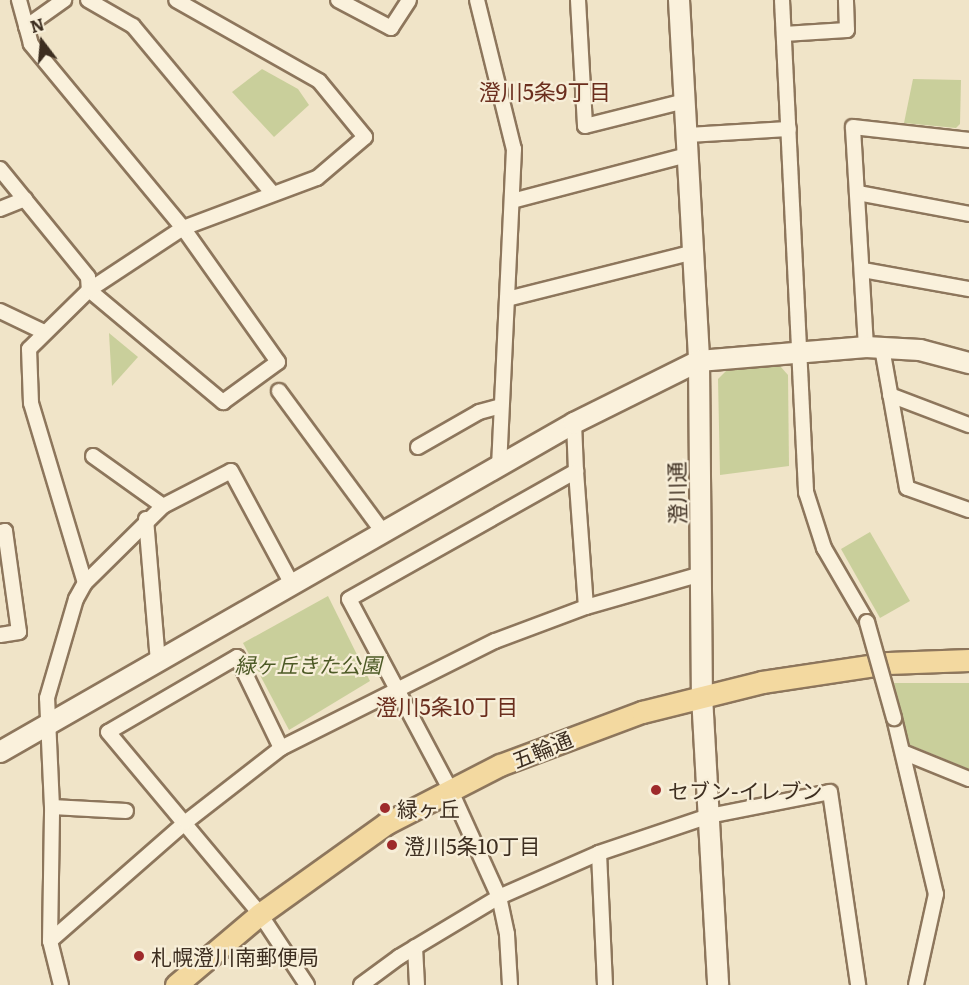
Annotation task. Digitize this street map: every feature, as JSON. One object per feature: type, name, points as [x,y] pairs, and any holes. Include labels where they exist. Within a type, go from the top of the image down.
[{"type":"main road","name":"五輪通","points":[[176,985],[260,914],[387,823],[500,765],[591,729],[702,696],[762,682],[888,663],[969,660]]},
{"type":"street","points":[[0,169],[88,277],[89,290],[223,402],[278,362],[183,228],[31,44],[19,0]]},
{"type":"street","points":[[26,27],[64,0]]},
{"type":"street","points":[[88,0],[133,26],[272,194]]},
{"type":"street","points":[[85,583],[31,403],[29,350],[44,332],[89,290],[183,228],[317,178],[365,137],[319,81],[176,0]]},
{"type":"street","points":[[338,0],[391,28],[409,0]]},
{"type":"street","points":[[477,0],[514,149],[499,466]]},
{"type":"street","points":[[578,0],[585,126],[686,101]]},
{"type":"street","name":"澄川通","points":[[679,0],[699,361],[702,696],[718,985]]},
{"type":"street","points":[[782,0],[801,350],[805,476],[811,511],[824,548],[867,622],[905,753],[936,894],[916,985]]},
{"type":"street","points":[[784,34],[847,30],[846,0]]},
{"type":"street","points":[[969,140],[853,127],[863,270],[874,348],[890,395],[907,488],[969,510]]},
{"type":"street","points":[[687,135],[789,129]]},
{"type":"street","points":[[512,201],[687,155]]},
{"type":"street","points":[[858,193],[969,214]]},
{"type":"street","points":[[0,209],[26,199]]},
{"type":"street","points":[[507,299],[694,252]]},
{"type":"street","points":[[863,270],[969,289]]},
{"type":"street","points":[[0,311],[44,332]]},
{"type":"street","points":[[0,752],[574,423],[699,361],[801,350],[874,348],[920,350],[969,363]]},
{"type":"street","points":[[279,391],[383,532]]},
{"type":"street","points":[[890,395],[969,425]]},
{"type":"street","points":[[418,447],[479,412],[501,406]]},
{"type":"street","points":[[574,423],[586,607]]},
{"type":"street","points":[[93,456],[163,506]]},
{"type":"street","points":[[61,985],[50,941],[52,807],[47,698],[76,599],[85,583],[147,519],[163,506],[231,471],[293,586]]},
{"type":"street","points":[[510,985],[507,934],[499,897],[451,791],[394,688],[349,599],[576,471]]},
{"type":"street","points":[[147,519],[158,663]]},
{"type":"street","points":[[0,532],[4,531],[19,632],[0,635]]},
{"type":"street","points":[[50,941],[186,822],[281,748],[394,688],[495,641],[586,607],[701,574]]},
{"type":"street","points":[[281,748],[237,657],[108,732],[186,822],[260,914],[307,985]]},
{"type":"street","points":[[905,753],[969,779]]},
{"type":"street","points":[[361,985],[415,947],[499,897],[599,853],[709,816],[830,792],[858,985]]},
{"type":"street","points":[[52,807],[126,811]]},
{"type":"street","points":[[599,853],[605,985]]},
{"type":"street","points":[[415,947],[417,985]]},
{"type":"green space","points":[[262,69],[298,89],[309,105],[274,137],[232,92]]},
{"type":"green space","points":[[913,79],[961,80],[960,124],[956,128],[904,123]]},
{"type":"green space","points":[[109,333],[138,357],[112,386]]},
{"type":"green space","points":[[780,366],[788,375],[789,466],[720,475],[718,379],[727,370]]},
{"type":"green space","points":[[870,532],[910,601],[880,618],[841,549]]},
{"type":"green space","name":"緑ヶ丘きた公園","points":[[328,596],[370,681],[289,730],[243,643]]},
{"type":"green space","points":[[894,683],[969,683],[969,769],[908,744]]},
{"type":"place","name":"セブン-イレブン","points":[[656,790]]},
{"type":"place","name":"緑ヶ丘","points":[[385,808]]},
{"type":"place","name":"澄川5条10丁目","points":[[392,845]]},
{"type":"place","name":"札幌澄川南郵便局","points":[[139,956]]},
{"type":"district","name":"澄川5条9丁目","points":[[545,91]]},
{"type":"district","name":"澄川5条10丁目","points":[[447,706]]}]
